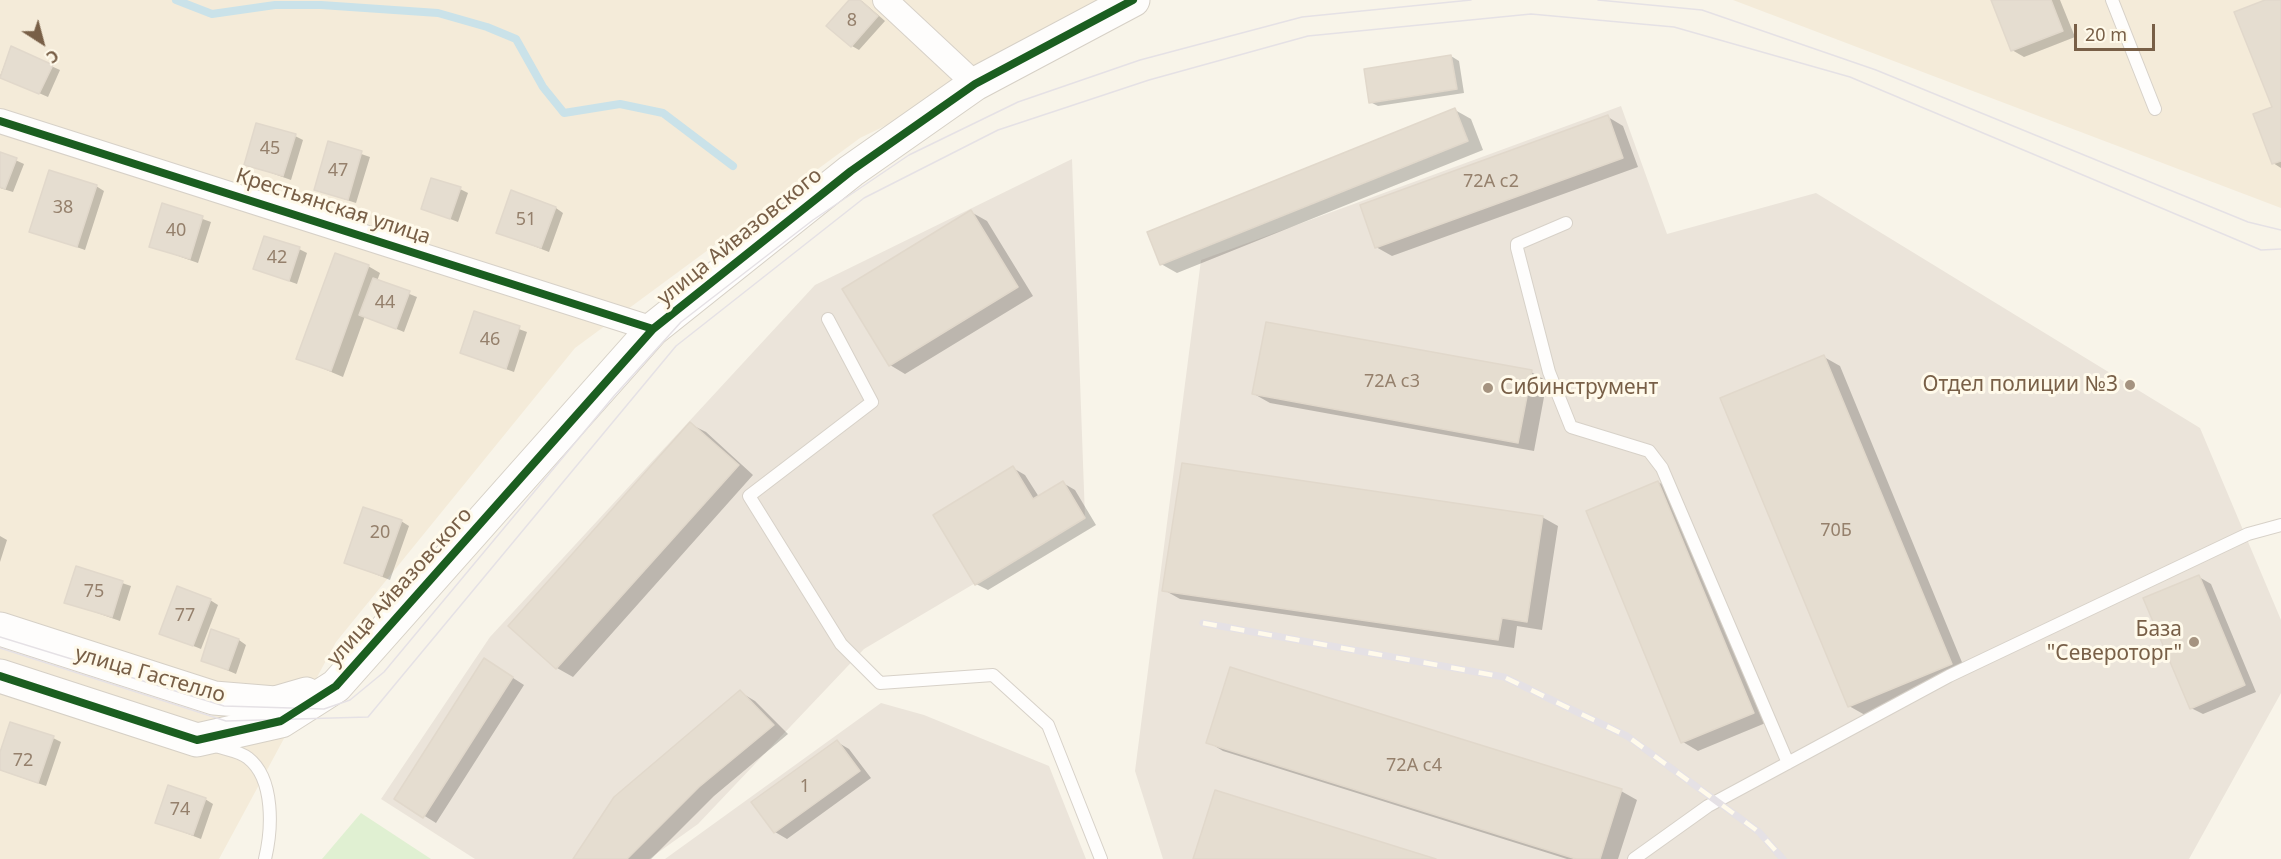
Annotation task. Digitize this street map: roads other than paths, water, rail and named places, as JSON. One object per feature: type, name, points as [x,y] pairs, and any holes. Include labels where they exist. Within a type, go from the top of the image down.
[{"type":"street","points":[[885,0],[975,84]]},
{"type":"street","name":"улица Айвазовского","points":[[198,740],[281,721],[336,686],[653,329],[851,171],[975,84],[1133,0]]},
{"type":"street","name":"Крестьянская улица","points":[[0,121],[653,329]]},
{"type":"street","name":"улица Гастелло","points":[[0,629],[214,698],[275,702],[336,686]]},
{"type":"street","points":[[0,676],[198,740]]},
{"type":"lane","points":[[2112,0],[2155,109]]},
{"type":"lane","points":[[1566,223],[1530,237],[1517,244],[1517,248],[1549,372],[1571,427],[1649,451],[1662,468],[1788,763]]},
{"type":"lane","points":[[828,319],[872,402],[749,496],[841,644],[880,683],[993,675],[1048,725],[1101,859]]},
{"type":"lane","points":[[1634,859],[1708,806],[1949,676],[2248,534],[2281,525]]},
{"type":"lane","points":[[198,740],[248,758],[261,778],[268,799],[272,830],[265,859]]},
{"type":"waterway","points":[[176,0],[212,14],[275,5],[321,5],[438,13],[487,27],[516,39],[543,87],[564,113],[620,104],[663,113],[733,166]]},
{"type":"tram line","points":[[0,637],[224,706],[324,709],[350,700],[384,672],[614,396],[681,322],[813,220],[909,155],[1018,102],[1140,60],[1302,17],[1471,0]]},
{"type":"tram line","points":[[1598,0],[1702,10],[1876,70],[2248,222],[2281,230]]},
{"type":"tram line","points":[[0,648],[226,721],[368,717],[676,346],[864,198],[998,130],[1149,80],[1308,36],[1531,14],[1674,27],[1850,77],[2261,250],[2281,249]]},
{"type":"railway","points":[[1203,623],[1504,677],[1627,736],[1759,832],[1783,859]]},
{"type":"place","name":"Отдел полиции №3","points":[[2130,385]]},
{"type":"place","name":"Сибинструмент","points":[[1488,388]]},
{"type":"place","name":"База \"Североторг\"","points":[[2194,642]]}]
